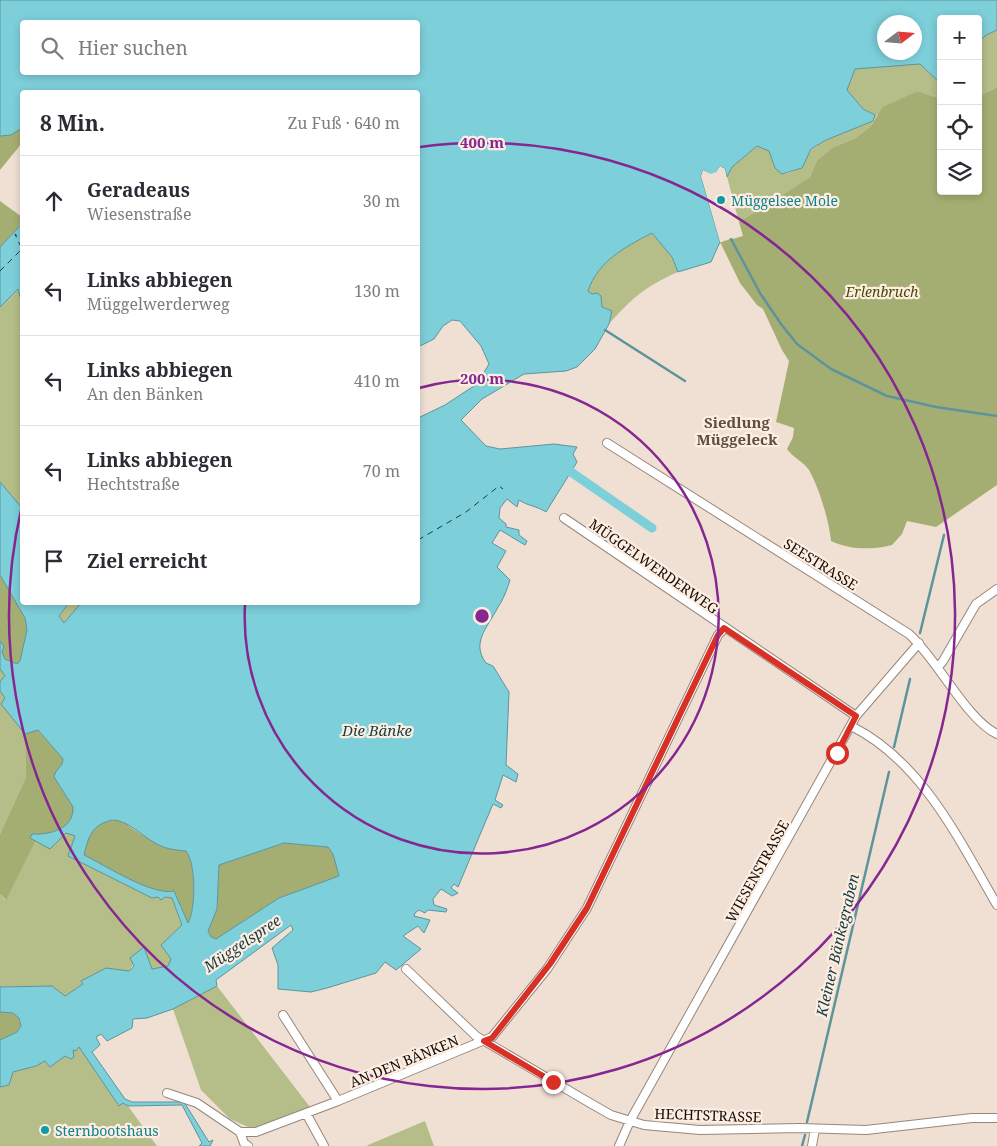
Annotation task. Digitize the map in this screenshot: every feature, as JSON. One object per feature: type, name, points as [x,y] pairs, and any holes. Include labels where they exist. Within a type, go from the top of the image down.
[{"type":"street","name":"SEESTRASSE","points":[[607,443],[892,623],[918,643],[978,720],[997,734]]},
{"type":"street","name":"MÜGGELWERDERWEG","points":[[564,518],[856,716]]},
{"type":"street","points":[[938,667],[944,662],[976,604],[997,589]]},
{"type":"street","name":"AN DEN BÄNKEN","points":[[240,1132],[262,1130],[338,1102],[492,1038],[547,968],[587,908],[711,648],[724,628]]},
{"type":"street","name":"WIESENSTRASSE","points":[[619,1146],[630,1120],[856,716],[918,643]]},
{"type":"street","points":[[851,726],[891,752],[922,786],[957,836],[997,905]]},
{"type":"street","name":"HECHTSTRASSE","points":[[406,969],[476,1036],[590,1103],[611,1114],[630,1120],[654,1126],[700,1130],[881,1130],[960,1119],[997,1118]]},
{"type":"street","points":[[283,1014],[338,1102]]},
{"type":"street","points":[[167,1093],[197,1103],[240,1132],[244,1143],[248,1146]]},
{"type":"street","points":[[306,1113],[324,1146]]},
{"type":"street","points":[[812,1146],[814,1129]]},
{"type":"green space","points":[[997,30],[997,87],[982,95],[982,39]]},
{"type":"green space","points":[[920,63],[937,80],[937,98],[918,91],[877,115],[870,127],[855,138],[832,148],[817,160],[810,177],[739,222],[727,177],[732,167],[757,146],[769,151],[775,168],[786,174],[801,168],[811,150],[826,140],[873,121],[875,115],[863,109],[847,90],[855,69]]},
{"type":"green space","name":"Erlenbruch","points":[[997,87],[997,485],[936,527],[907,521],[902,534],[892,545],[877,548],[861,548],[838,544],[831,541],[823,504],[809,470],[787,449],[793,437],[794,428],[776,422],[789,361],[763,309],[757,305],[740,283],[720,242],[743,236],[739,222],[810,177],[817,160],[832,148],[855,138],[870,127],[883,107],[918,91],[937,98],[937,195],[982,195],[982,95]]},
{"type":"green space","points":[[20,129],[20,145],[0,170],[0,136],[11,134]]},
{"type":"green space","points":[[0,201],[20,216],[20,226],[0,247]]},
{"type":"green space","points":[[652,233],[672,257],[678,272],[657,282],[640,294],[609,324],[612,311],[602,307],[588,291],[593,280],[598,271],[614,256]]},
{"type":"green space","points":[[19,289],[20,506],[0,482],[0,307]]},
{"type":"green space","points":[[0,575],[20,600],[20,605],[23,605],[140,890],[152,898],[158,897],[161,900],[165,897],[172,898],[182,926],[171,935],[171,963],[168,966],[152,969],[144,948],[129,971],[81,981],[83,984],[65,996],[51,986],[0,987],[0,894],[5,900],[35,841],[25,734],[26,777],[0,834],[0,641],[4,646],[25,618]]},
{"type":"green space","points":[[0,575],[25,618],[27,630],[20,661],[17,664],[5,659],[1,652],[4,646],[0,641]]},
{"type":"green space","points":[[68,605],[79,605],[64,623],[59,616]]},
{"type":"green space","points":[[36,729],[63,759],[63,764],[55,772],[59,786],[70,799],[73,815],[70,821],[59,829],[52,832],[32,834],[36,840],[6,900],[0,894],[0,834],[26,777],[25,734]]},
{"type":"green space","points":[[120,820],[159,844],[186,851],[192,865],[194,887],[191,917],[188,923],[174,891],[154,889],[141,885],[84,855],[88,840],[94,829],[104,823]]},
{"type":"green space","points":[[284,843],[328,847],[333,854],[339,876],[279,898],[216,939],[211,937],[208,931],[217,909],[219,865]]},
{"type":"green space","points":[[217,986],[310,1107],[253,1129],[230,1119],[201,1090],[173,1009]]},
{"type":"green space","points":[[0,1012],[13,1013],[19,1018],[21,1026],[17,1032],[0,1040]]},
{"type":"green space","points":[[79,1046],[118,1105],[123,1103],[128,1106],[157,1146],[0,1146],[0,1087],[9,1085],[13,1072],[45,1061],[50,1067],[65,1056],[71,1059],[72,1050],[76,1051]]},
{"type":"green space","points":[[425,1121],[434,1146],[367,1146],[368,1145]]},
{"type":"water","points":[[0,0],[997,0],[997,30],[982,39],[982,15],[937,15],[937,80],[920,64],[855,69],[847,90],[863,109],[875,115],[873,121],[826,140],[811,149],[802,168],[782,174],[775,168],[769,151],[757,146],[732,167],[727,177],[725,169],[720,166],[716,172],[734,238],[729,240],[710,174],[703,170],[701,176],[720,242],[711,262],[678,272],[672,257],[652,233],[632,244],[614,256],[598,271],[588,291],[601,296],[602,307],[612,311],[609,324],[595,349],[577,367],[566,371],[524,374],[482,399],[461,420],[486,446],[500,449],[554,444],[577,447],[573,454],[577,462],[546,512],[519,500],[517,507],[507,499],[500,508],[499,518],[506,524],[506,527],[519,530],[519,535],[527,541],[525,545],[500,530],[492,543],[506,551],[497,567],[510,580],[503,599],[485,629],[480,642],[480,649],[486,663],[493,666],[509,692],[506,765],[518,774],[516,782],[503,775],[495,800],[503,805],[501,808],[493,804],[458,887],[454,884],[451,888],[458,893],[452,896],[441,889],[433,899],[434,905],[447,909],[446,912],[428,910],[425,913],[419,910],[415,913],[414,916],[430,920],[424,933],[418,926],[403,936],[421,949],[396,970],[385,962],[376,973],[327,988],[311,992],[278,989],[278,965],[272,948],[293,930],[291,925],[216,980],[217,986],[173,1009],[147,1018],[133,1019],[132,1028],[107,1041],[101,1034],[96,1037],[100,1045],[92,1052],[125,1099],[132,1102],[184,1102],[209,1142],[213,1140],[210,1146],[199,1146],[202,1143],[182,1105],[128,1106],[123,1103],[119,1106],[79,1047],[76,1051],[73,1050],[74,1057],[71,1059],[65,1056],[50,1067],[45,1061],[36,1066],[13,1072],[9,1085],[0,1087],[0,1040],[17,1032],[21,1026],[19,1018],[13,1013],[0,1012],[0,987],[52,986],[65,996],[83,984],[81,981],[106,968],[129,971],[134,966],[130,958],[144,947],[152,969],[168,966],[171,959],[161,945],[182,925],[172,898],[165,897],[161,900],[158,897],[152,898],[68,856],[75,836],[66,833],[50,849],[30,838],[32,834],[53,832],[60,829],[70,821],[73,807],[54,777],[63,759],[38,730],[25,734],[1,704],[5,698],[0,691],[0,681],[5,676],[0,669],[0,641],[4,646],[2,652],[5,659],[17,664],[20,661],[27,630],[25,618],[0,575],[0,482],[20,506],[20,605],[67,605],[59,616],[64,623],[79,605],[420,605],[420,417],[445,405],[477,384],[489,364],[481,346],[460,321],[452,320],[443,326],[434,339],[420,346],[420,90],[20,90],[20,129],[11,135],[0,136]],"holes":[[[118,821],[135,829],[159,845],[170,849],[186,851],[192,865],[194,886],[191,916],[188,923],[174,891],[154,889],[141,884],[84,855],[92,832],[105,822]],[[284,843],[328,847],[333,854],[339,876],[279,898],[216,939],[211,937],[208,931],[217,909],[219,865]]]},
{"type":"water","points":[[20,226],[20,296],[18,289],[0,307],[0,247]]},
{"type":"pier","name":"Müggelsee Mole","points":[[720,166],[725,169],[727,179],[720,169],[718,172],[737,238],[726,240],[708,175],[705,172],[723,242],[720,242],[701,176],[703,170],[711,174],[716,172]]},
{"type":"waterway","points":[[731,239],[760,293],[781,324],[797,344],[831,369],[887,396],[936,407],[997,416]]},
{"type":"waterway","points":[[605,330],[685,381]]},
{"type":"waterway","points":[[571,472],[652,528]]},
{"type":"waterway","name":"Kleiner Bänkegraben","points":[[920,633],[944,535]]},
{"type":"waterway","name":"Kleiner Bänkegraben","points":[[894,747],[910,679]]},
{"type":"waterway","name":"Kleiner Bänkegraben","points":[[807,1122],[889,772]]},
{"type":"waterway","name":"Kleiner Bänkegraben","points":[[802,1146],[805,1135]]},
{"type":"ferry route","points":[[20,238],[15,234],[20,245]]},
{"type":"ferry route","points":[[0,271],[20,251]]},
{"type":"ferry route","points":[[420,539],[466,512],[499,486],[503,489]]},
{"type":"place","name":"Müggelsee Mole","points":[[721,200]]},
{"type":"place","name":"Sternbootshaus","points":[[45,1130]]},
{"type":"district","name":"Siedlung Müggeleck","points":[[737,430]]},
{"type":"route","points":[[553,1082],[484,1041],[492,1038],[547,968],[565,944],[587,908],[718,635],[724,628],[856,716],[837,753]]},
{"type":"water label","name":"Die Bänke","points":[[377,730]]},
{"type":"water label","name":"Müggelspree","points":[[242,943]]}]
